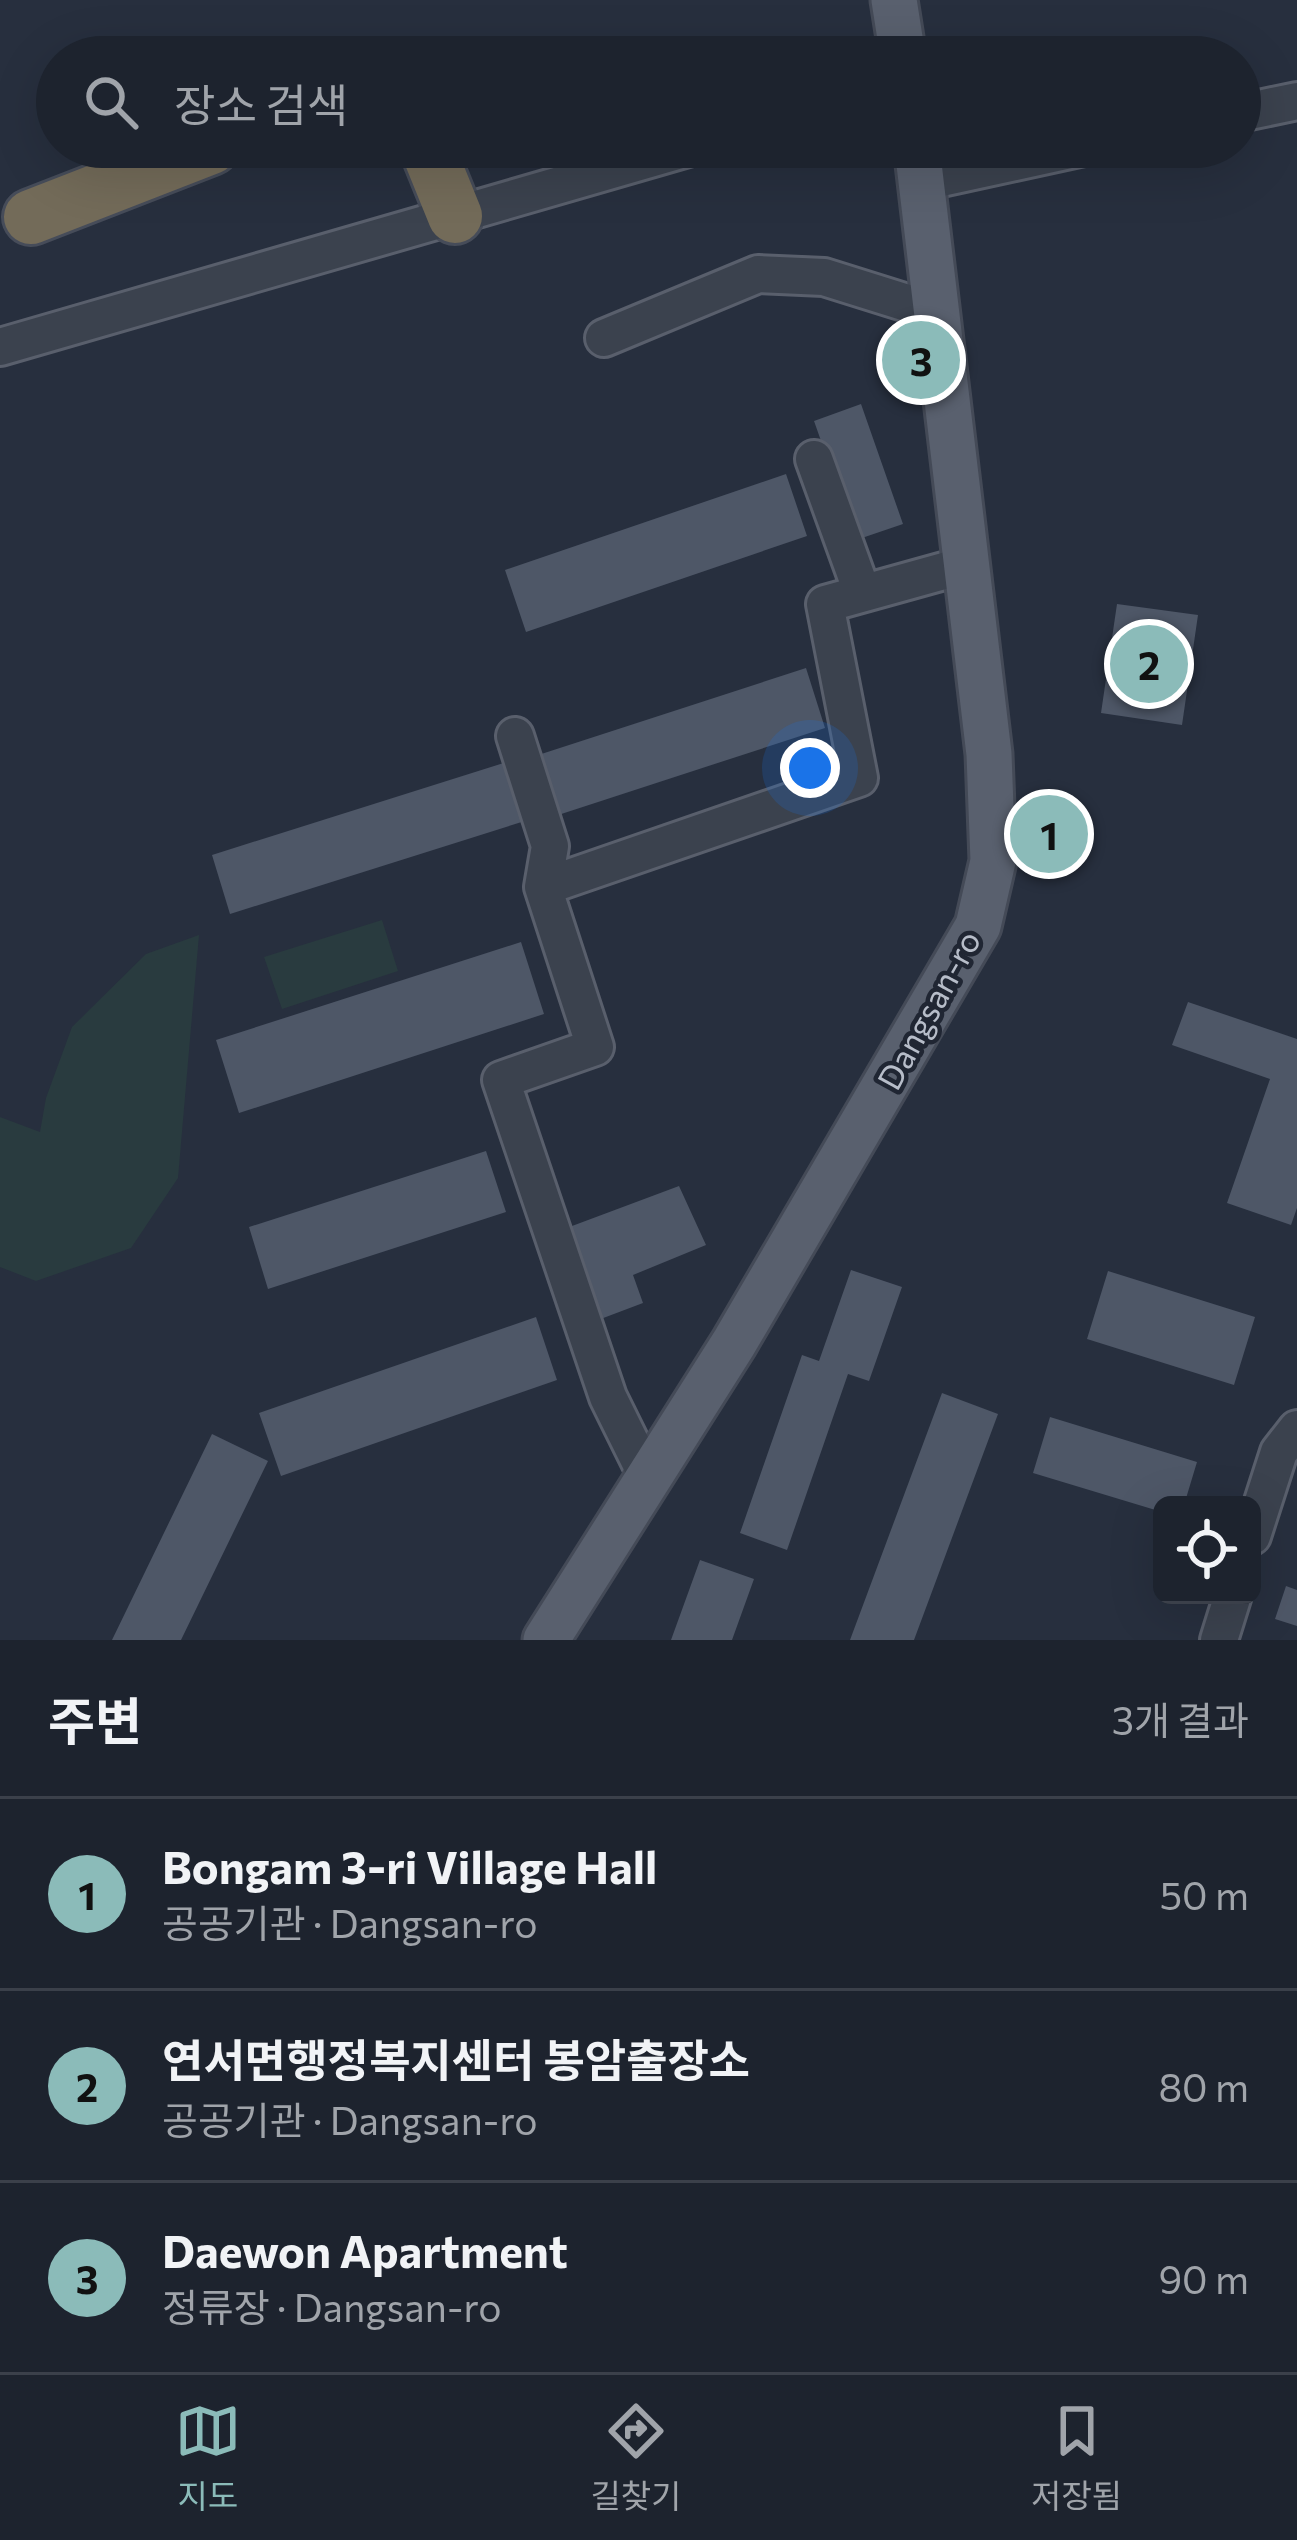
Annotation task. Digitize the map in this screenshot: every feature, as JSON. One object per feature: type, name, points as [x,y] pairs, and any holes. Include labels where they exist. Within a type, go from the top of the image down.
[{"type":"highway","points":[[10,219],[152,168]]},
{"type":"highway","points":[[435,168],[454,215]]},
{"type":"main road","points":[[894,0],[900,36]]},
{"type":"main road","name":"Dangsan-ro","points":[[546,1640],[650,1480],[939,1001],[978,926],[993,860],[969,563],[921,168]]},
{"type":"street","points":[[1261,109],[1297,101]]},
{"type":"street","points":[[0,347],[618,168]]},
{"type":"street","points":[[604,338],[758,274],[824,277],[939,313]]},
{"type":"street","points":[[814,459],[862,592]]},
{"type":"street","points":[[543,886],[859,778],[825,604],[969,563]]},
{"type":"street","points":[[514,736],[550,846],[543,886],[595,1047],[501,1080],[608,1397],[650,1480]]},
{"type":"street","points":[[1261,1508],[1279,1452],[1297,1429]]},
{"type":"street","points":[[1219,1640],[1230,1604]]},
{"type":"shaded area","points":[[382,920],[398,971],[282,1009],[264,957]]},
{"type":"shaded area","points":[[199,935],[178,1178],[131,1248],[36,1281],[0,1267],[0,1117],[40,1132],[46,1098],[72,1027],[146,954]]},
{"type":"building","points":[[861,404],[903,524],[856,540],[814,421]]},
{"type":"building","points":[[786,474],[807,536],[526,632],[505,570]]},
{"type":"building","points":[[1117,604],[1198,615],[1182,725],[1101,713]]},
{"type":"building","points":[[806,668],[825,728],[549,818],[529,758]]},
{"type":"building","points":[[510,761],[528,820],[230,914],[212,855]]},
{"type":"building","points":[[1073,795],[1076,871],[1025,873],[1022,797]]},
{"type":"building","points":[[521,942],[544,1014],[239,1113],[216,1040]]},
{"type":"building","points":[[1188,1002],[1297,1039],[1297,1208],[1291,1225],[1227,1203],[1270,1079],[1172,1045]]},
{"type":"building","points":[[486,1151],[506,1212],[268,1289],[249,1227]]},
{"type":"building","points":[[679,1186],[706,1245],[633,1275],[643,1303],[598,1320],[564,1229]]},
{"type":"building","points":[[851,1270],[902,1287],[869,1381],[848,1374],[787,1550],[740,1533],[802,1355],[819,1361]]},
{"type":"building","points":[[1108,1271],[1255,1317],[1234,1385],[1087,1339]]},
{"type":"building","points":[[536,1317],[557,1380],[281,1476],[259,1413]]},
{"type":"building","points":[[942,1393],[998,1414],[914,1640],[850,1640]]},
{"type":"building","points":[[1050,1417],[1197,1462],[1187,1496],[1153,1496],[1153,1509],[1033,1473]]},
{"type":"building","points":[[212,1434],[268,1461],[181,1640],[112,1640]]},
{"type":"building","points":[[700,1560],[754,1579],[732,1640],[671,1640]]},
{"type":"building","points":[[1286,1586],[1297,1590],[1297,1626],[1275,1619]]},
{"type":"place","name":"Daewon Apartment","points":[[921,360]]},
{"type":"place","name":"연서면행정복지센터 봉암출장소","points":[[1149,664]]},
{"type":"place","name":"Bongam 3-ri Village Hall","points":[[1049,834]]}]
